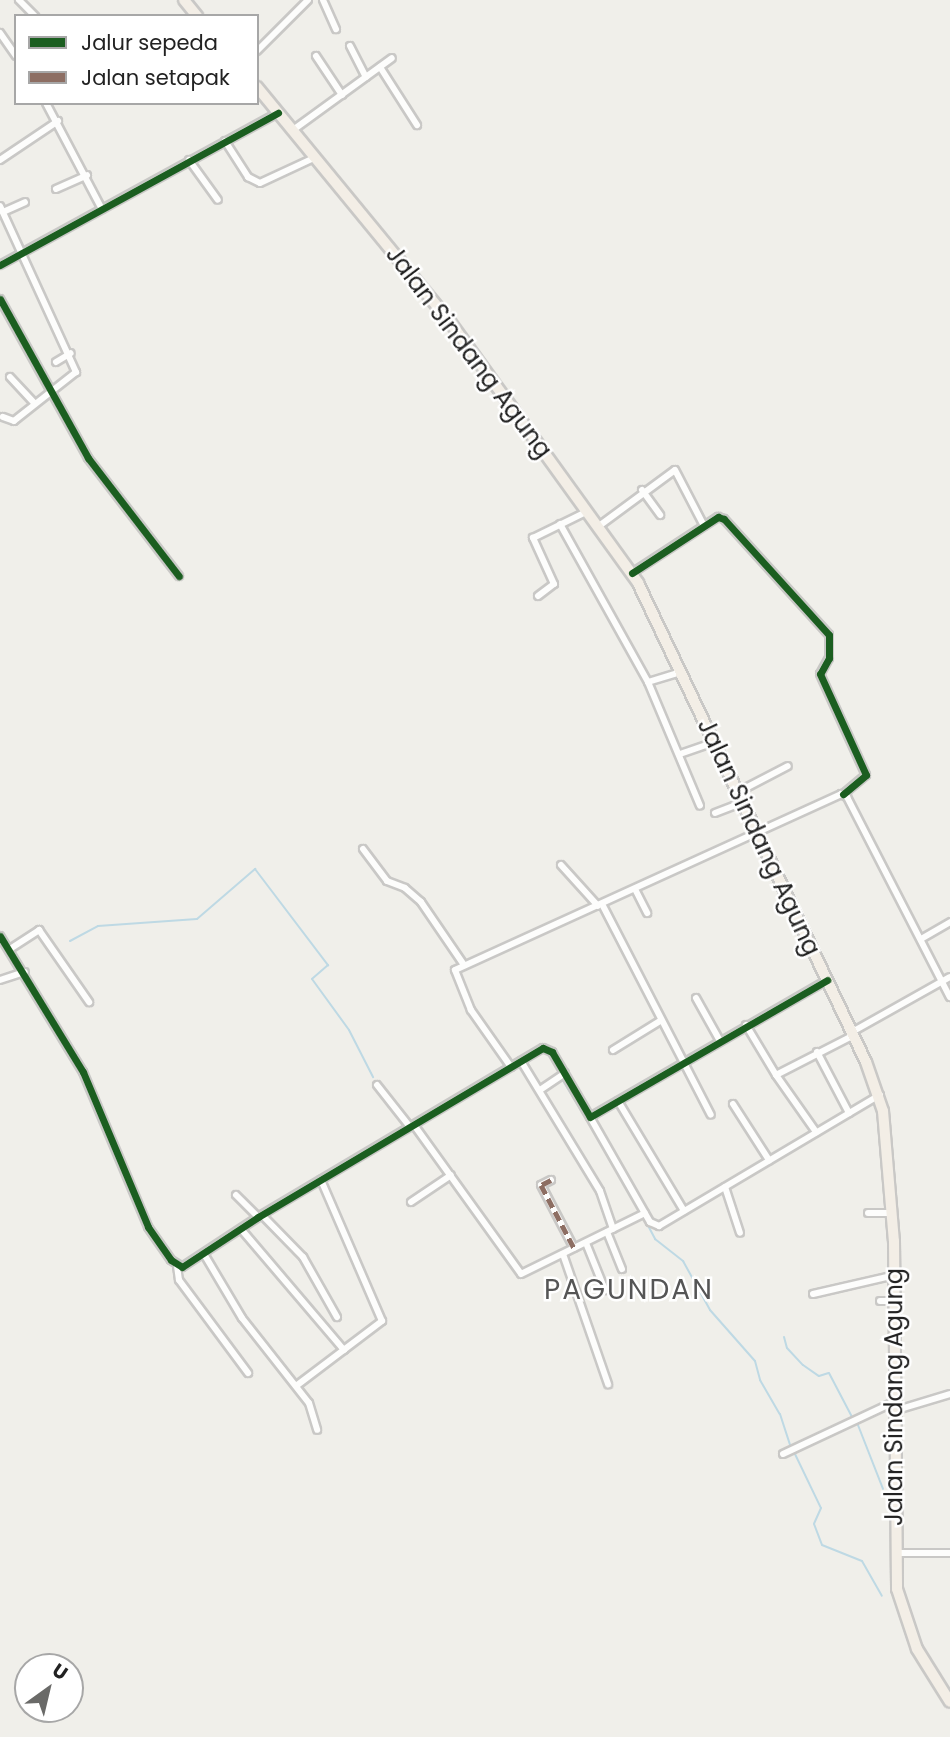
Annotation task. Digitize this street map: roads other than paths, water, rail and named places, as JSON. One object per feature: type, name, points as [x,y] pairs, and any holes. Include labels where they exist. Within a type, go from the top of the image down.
[{"type":"main road","points":[[184,0],[195,14]]},
{"type":"main road","name":"Jalan Sindang Agung","points":[[259,89],[450,321],[632,573],[741,797],[880,1095],[896,1301],[894,1553],[905,1620],[922,1660],[950,1702]]},
{"type":"street","points":[[19,0],[33,14]]},
{"type":"street","points":[[259,49],[308,0]]},
{"type":"street","points":[[323,0],[336,29]]},
{"type":"street","points":[[0,33],[14,53]]},
{"type":"street","points":[[350,46],[366,77]]},
{"type":"street","points":[[316,56],[342,95]]},
{"type":"street","points":[[293,130],[392,58]]},
{"type":"street","points":[[380,67],[417,125]]},
{"type":"street","points":[[47,105],[87,175],[102,209]]},
{"type":"street","points":[[0,265],[278,113]]},
{"type":"street","points":[[0,160],[58,121]]},
{"type":"street","points":[[225,141],[245,174],[257,182],[316,157]]},
{"type":"street","points":[[189,160],[218,201]]},
{"type":"street","points":[[57,189],[87,175]]},
{"type":"street","points":[[1,416],[14,421],[34,403],[76,374],[71,353],[2,212],[25,202]]},
{"type":"street","points":[[0,299],[88,458],[179,576]]},
{"type":"street","points":[[56,362],[71,353]]},
{"type":"street","points":[[9,377],[34,403]]},
{"type":"street","points":[[599,526],[642,491],[676,470],[704,526]]},
{"type":"street","points":[[642,491],[660,515]]},
{"type":"street","points":[[538,596],[554,584],[533,538],[588,511]]},
{"type":"street","points":[[511,1067],[481,1028],[454,972],[464,965],[843,794],[866,775],[820,674],[829,658],[829,635],[724,519],[718,517],[632,573]]},
{"type":"street","points":[[560,524],[648,682],[700,806]]},
{"type":"street","points":[[648,682],[681,672]]},
{"type":"street","points":[[680,754],[714,742]]},
{"type":"street","points":[[715,813],[788,766]]},
{"type":"street","points":[[843,794],[950,997]]},
{"type":"street","points":[[363,849],[387,881],[405,888],[421,902],[464,965]]},
{"type":"street","points":[[561,865],[600,905],[710,1115]]},
{"type":"street","points":[[635,889],[647,913]]},
{"type":"street","points":[[921,939],[950,922]]},
{"type":"street","points":[[10,949],[39,930],[89,1002]]},
{"type":"street","points":[[0,936],[25,972],[83,1072],[148,1227],[177,1266],[179,1280],[248,1373]]},
{"type":"street","points":[[0,981],[25,972]]},
{"type":"street","points":[[776,1075],[950,977]]},
{"type":"street","points":[[590,1117],[827,980]]},
{"type":"street","points":[[696,998],[720,1041]]},
{"type":"street","points":[[613,1050],[660,1021]]},
{"type":"street","points":[[746,1025],[776,1075],[816,1132]]},
{"type":"street","points":[[177,1266],[185,1266],[260,1216],[548,1047],[645,1213],[652,1224],[659,1226],[880,1095]]},
{"type":"street","points":[[817,1052],[849,1113]]},
{"type":"street","points":[[521,1061],[600,1191],[622,1269]]},
{"type":"street","points":[[540,1090],[564,1074]]},
{"type":"street","points":[[376,1085],[451,1175],[521,1274],[645,1213]]},
{"type":"street","points":[[618,1101],[684,1212]]},
{"type":"street","points":[[733,1104],[769,1160]]},
{"type":"street","points":[[411,1202],[451,1175]]},
{"type":"street","points":[[296,1386],[382,1319],[321,1180]]},
{"type":"street","points":[[551,1181],[541,1185],[574,1248]]},
{"type":"street","points":[[724,1187],[740,1233]]},
{"type":"street","points":[[236,1195],[303,1257],[337,1317]]},
{"type":"street","points":[[868,1213],[891,1213]]},
{"type":"street","points":[[241,1229],[344,1350]]},
{"type":"street","points":[[586,1243],[605,1290]]},
{"type":"street","points":[[204,1254],[242,1318],[309,1403],[317,1430]]},
{"type":"street","points":[[564,1254],[608,1384]]},
{"type":"street","points":[[813,1294],[895,1275]]},
{"type":"street","points":[[880,1301],[896,1301]]},
{"type":"street","points":[[783,1454],[897,1405],[950,1394]]},
{"type":"street","points":[[894,1553],[950,1553]]},
{"type":"waterway","points":[[70,941],[98,926],[197,919],[255,869],[328,965],[312,979],[349,1030],[373,1077]]},
{"type":"waterway","points":[[562,1079],[606,1151]]},
{"type":"waterway","points":[[644,1218],[655,1239],[683,1261],[710,1310],[755,1361],[760,1380],[780,1414],[790,1444]]},
{"type":"waterway","points":[[784,1337],[787,1348],[803,1365],[819,1376],[829,1373],[852,1417]]},
{"type":"waterway","points":[[856,1420],[883,1489]]},
{"type":"waterway","points":[[794,1452],[821,1508],[814,1524],[822,1545],[862,1561],[882,1596]]},
{"type":"district","name":"PAGUNDAN","points":[[629,1290]]}]
